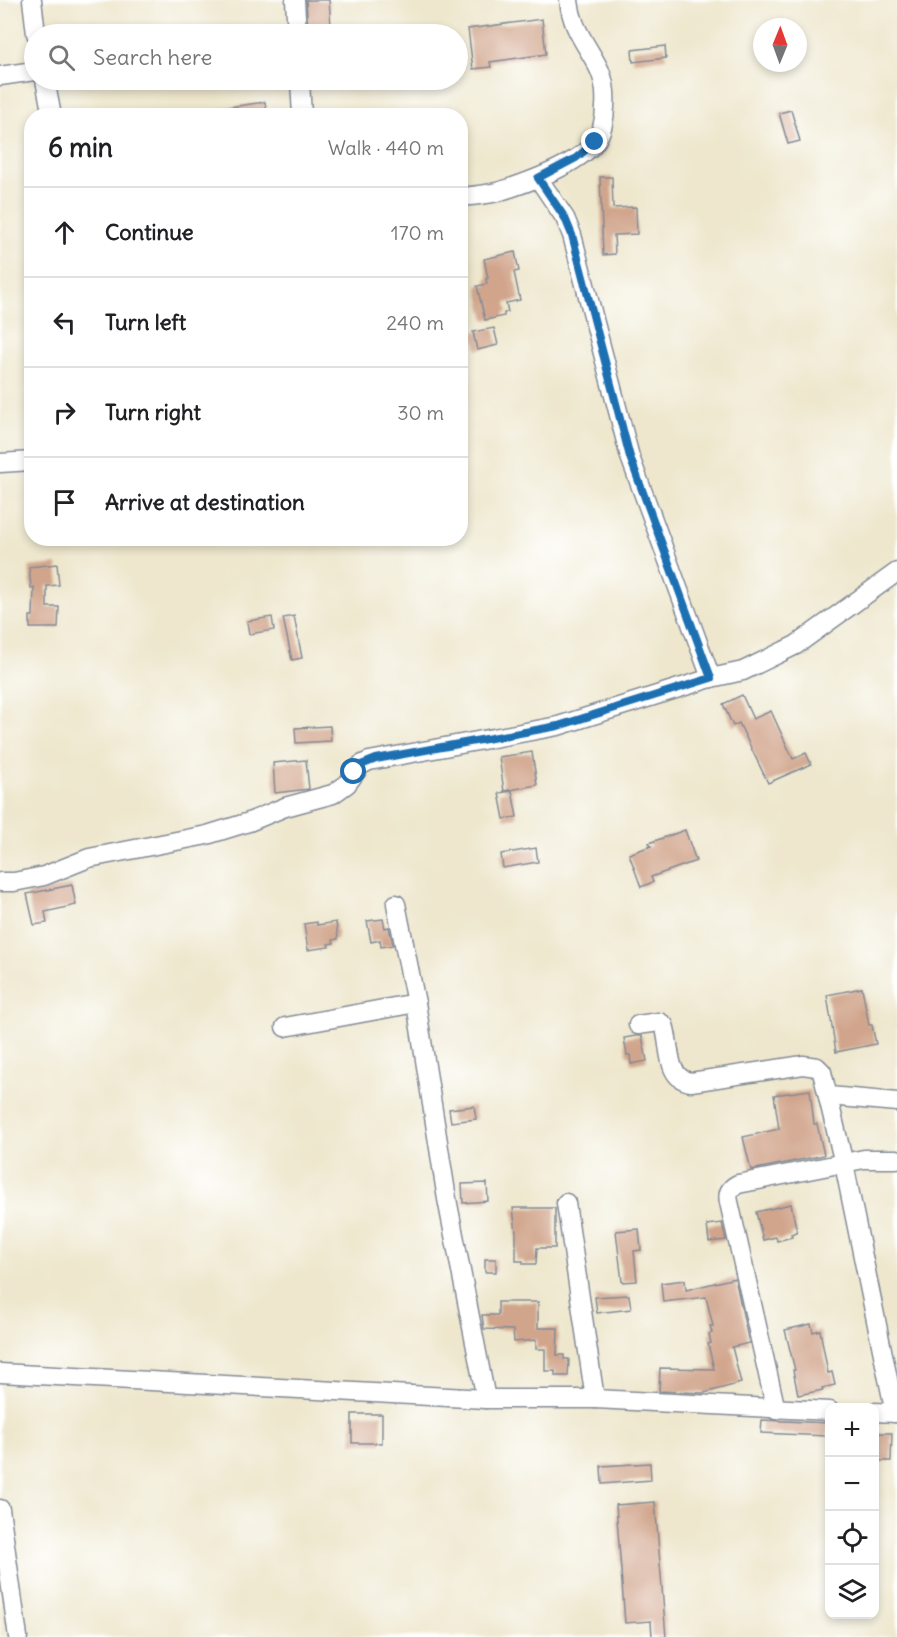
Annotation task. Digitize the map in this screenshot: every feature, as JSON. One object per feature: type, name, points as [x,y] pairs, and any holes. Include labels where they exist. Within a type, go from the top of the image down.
[{"type":"street","points":[[32,0],[35,24]]},
{"type":"street","points":[[295,0],[296,24]]},
{"type":"street","points":[[468,196],[495,192],[538,178],[576,158],[595,142],[605,119],[606,92],[600,72],[571,16],[569,0]]},
{"type":"street","points":[[0,76],[24,72]]},
{"type":"street","points":[[47,90],[50,108]]},
{"type":"street","points":[[301,90],[302,108]]},
{"type":"street","points":[[538,178],[565,218],[572,235],[630,457],[711,678]]},
{"type":"street","points":[[0,463],[24,462]]},
{"type":"street","points":[[0,882],[14,882],[44,876],[88,858],[207,835],[249,822],[285,807],[341,790],[361,765],[369,761],[558,726],[711,678],[743,671],[796,645],[897,572]]},
{"type":"street","points":[[396,904],[416,1003],[447,1199],[486,1399]]},
{"type":"street","points":[[285,1027],[416,1003]]},
{"type":"street","points":[[638,1025],[659,1022],[664,1025],[673,1070],[684,1081],[691,1082],[812,1065],[817,1066],[822,1072],[844,1164],[896,1413],[879,1412]]},
{"type":"street","points":[[829,1096],[897,1102]]},
{"type":"street","points":[[776,1410],[728,1197],[729,1192],[738,1184],[864,1159],[897,1159]]},
{"type":"street","points":[[566,1203],[595,1400]]},
{"type":"street","points":[[0,1373],[486,1399],[595,1400],[825,1411]]},
{"type":"street","points":[[0,1509],[18,1637]]},
{"type":"building","points":[[306,0],[329,0],[331,24],[308,24]]},
{"type":"building","points":[[542,19],[546,54],[490,62],[491,67],[473,69],[468,29]]},
{"type":"building","points":[[665,46],[666,58],[633,62],[632,50]]},
{"type":"building","points":[[265,102],[266,108],[223,108]]},
{"type":"building","points":[[791,110],[800,141],[788,144],[779,113]]},
{"type":"building","points":[[600,177],[612,177],[613,208],[636,207],[637,234],[614,235],[615,254],[603,255]]},
{"type":"building","points":[[515,252],[519,271],[514,272],[520,300],[506,303],[508,312],[504,313],[504,316],[485,320],[477,286],[487,284],[484,259]]},
{"type":"building","points":[[494,328],[498,345],[477,350],[473,332]]},
{"type":"building","points":[[57,564],[59,585],[47,586],[47,607],[59,607],[58,628],[30,628],[30,616],[33,616],[34,587],[31,588],[29,567]]},
{"type":"building","points":[[294,616],[302,658],[292,660],[283,618]]},
{"type":"building","points":[[272,617],[274,630],[249,634],[247,621]]},
{"type":"building","points":[[742,695],[753,719],[771,711],[793,759],[806,753],[811,764],[768,783],[739,723],[733,726],[723,704]]},
{"type":"building","points":[[330,726],[331,741],[296,743],[295,728]]},
{"type":"building","points":[[532,752],[537,785],[504,791],[499,757]]},
{"type":"building","points":[[306,760],[309,789],[275,793],[273,763]]},
{"type":"building","points":[[512,791],[517,817],[504,819],[499,793]]},
{"type":"building","points":[[685,830],[696,861],[651,877],[653,882],[641,887],[629,854],[651,846],[649,843]]},
{"type":"building","points":[[536,848],[538,862],[503,868],[501,854]]},
{"type":"building","points":[[72,885],[76,905],[45,912],[47,923],[34,925],[27,894]]},
{"type":"building","points":[[383,919],[385,928],[389,927],[393,945],[381,947],[380,940],[371,942],[367,921]]},
{"type":"building","points":[[317,922],[317,925],[336,922],[338,939],[328,944],[329,947],[308,950],[304,924]]},
{"type":"building","points":[[862,988],[869,1025],[872,1025],[876,1044],[836,1052],[827,995]]},
{"type":"building","points":[[642,1036],[647,1061],[631,1064],[624,1038]]},
{"type":"building","points":[[810,1090],[814,1124],[817,1124],[824,1155],[751,1170],[743,1137],[779,1129],[774,1095]]},
{"type":"building","points":[[474,1106],[476,1119],[451,1122],[449,1109]]},
{"type":"building","points":[[487,1183],[488,1201],[463,1203],[462,1184]]},
{"type":"building","points":[[791,1204],[797,1232],[791,1234],[792,1237],[777,1241],[776,1237],[763,1240],[756,1212]]},
{"type":"building","points":[[513,1208],[555,1208],[555,1248],[537,1248],[536,1264],[523,1264],[523,1261],[516,1261]]},
{"type":"building","points":[[722,1223],[726,1240],[709,1242],[707,1225]]},
{"type":"building","points":[[639,1229],[641,1250],[634,1251],[637,1281],[622,1282],[616,1231]]},
{"type":"building","points":[[485,1259],[496,1259],[496,1272],[485,1272]]},
{"type":"building","points":[[735,1278],[749,1343],[732,1347],[741,1383],[704,1393],[659,1391],[660,1368],[714,1369],[708,1344],[711,1343],[710,1326],[713,1326],[706,1297],[663,1302],[661,1283],[685,1280],[686,1290]]},
{"type":"building","points":[[629,1295],[631,1309],[597,1313],[595,1297]]},
{"type":"building","points":[[498,1302],[538,1302],[538,1328],[558,1328],[557,1355],[564,1355],[564,1359],[569,1359],[568,1376],[555,1376],[555,1371],[545,1371],[545,1349],[536,1349],[536,1340],[514,1342],[513,1330],[484,1329],[482,1315],[498,1315]]},
{"type":"building","points":[[811,1324],[813,1332],[820,1330],[828,1373],[832,1372],[835,1385],[798,1395],[793,1370],[795,1370],[785,1330]]},
{"type":"building","points":[[352,1414],[382,1414],[382,1443],[352,1443]]},
{"type":"building","points":[[762,1420],[825,1423],[825,1436],[761,1433]]},
{"type":"building","points":[[879,1433],[892,1433],[891,1461],[879,1461]]},
{"type":"building","points":[[650,1463],[651,1480],[602,1484],[601,1466]]},
{"type":"building","points":[[655,1502],[666,1637],[652,1637],[651,1621],[625,1623],[616,1505]]},
{"type":"route","points":[[354,772],[361,765],[376,759],[558,726],[711,678],[630,457],[572,235],[565,218],[538,178],[576,158],[595,142]]}]
